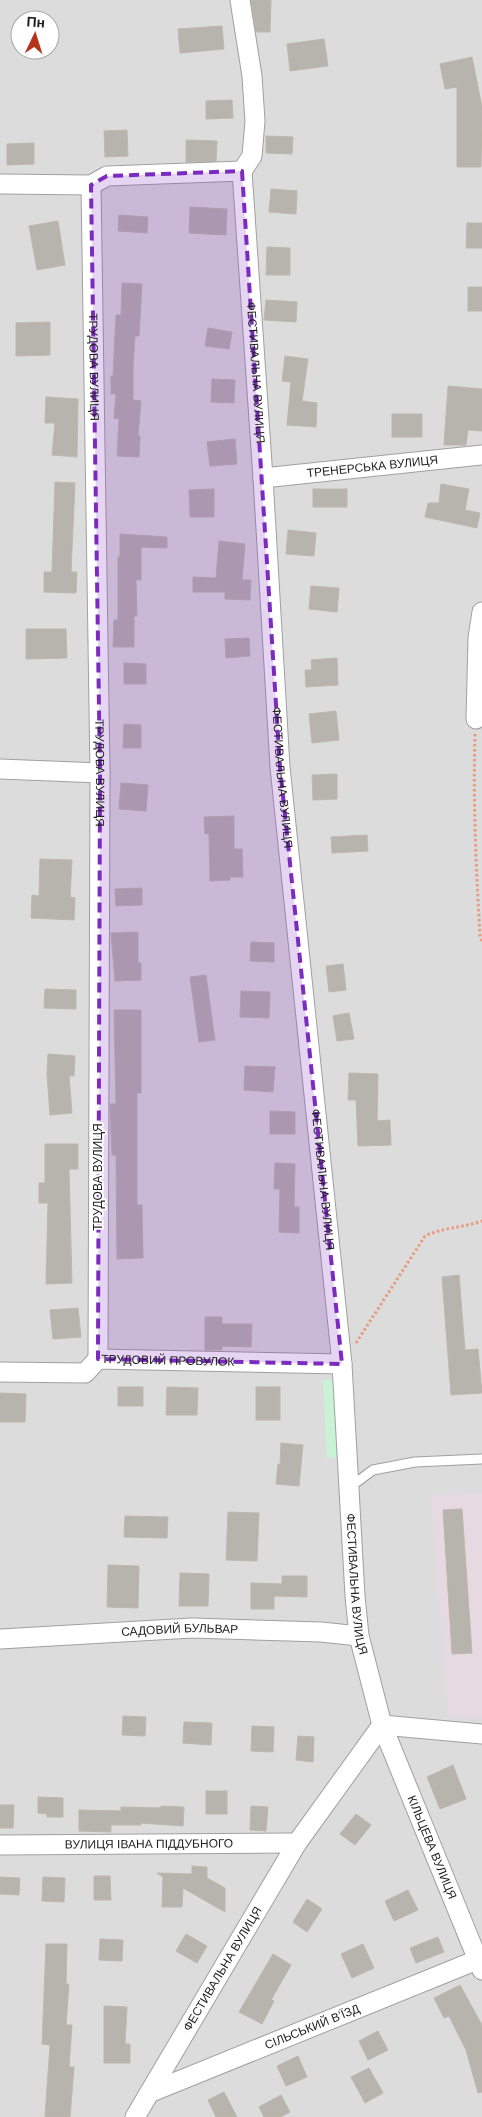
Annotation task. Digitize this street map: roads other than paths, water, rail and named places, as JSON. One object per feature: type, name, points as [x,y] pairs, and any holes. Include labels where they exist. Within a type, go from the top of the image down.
[{"type":"street","points":[[0,184],[92,185],[108,176],[242,171],[252,156],[254,122],[252,76],[240,0]]},
{"type":"street","name":"ФЕСТИВАЛЬНА ВУЛИЦЯ","points":[[135,2117],[297,1843],[382,1725],[359,1636],[342,1364],[280,767],[242,171]]},
{"type":"street","name":"ТРУДОВА ВУЛИЦЯ","points":[[92,185],[100,773],[98,1359]]},
{"type":"street","name":"ТРЕНЕРСЬКА ВУЛИЦЯ","points":[[263,478],[482,455]]},
{"type":"street","points":[[476,719],[478,638],[482,612]]},
{"type":"street","points":[[0,769],[100,773]]},
{"type":"street","name":"ТРУДОВИЙ ПРОВУЛОК","points":[[0,1372],[85,1373],[98,1359],[342,1364]]},
{"type":"street","name":"САДОВИЙ БУЛЬВАР","points":[[0,1639],[192,1628],[321,1632],[359,1636]]},
{"type":"street","points":[[382,1725],[482,1734]]},
{"type":"street","name":"КІЛЬЦЕВА ВУЛИЦЯ","points":[[382,1725],[480,1965]]},
{"type":"street","name":"ВУЛИЦЯ ІВАНА ПІДДУБНОГО","points":[[0,1845],[297,1843]]},
{"type":"street","name":"СІЛЬСЬКИЙ В’ЇЗД","points":[[149,2093],[480,1965]]},
{"type":"lane","points":[[350,1487],[373,1470],[415,1462],[482,1459]]}]
